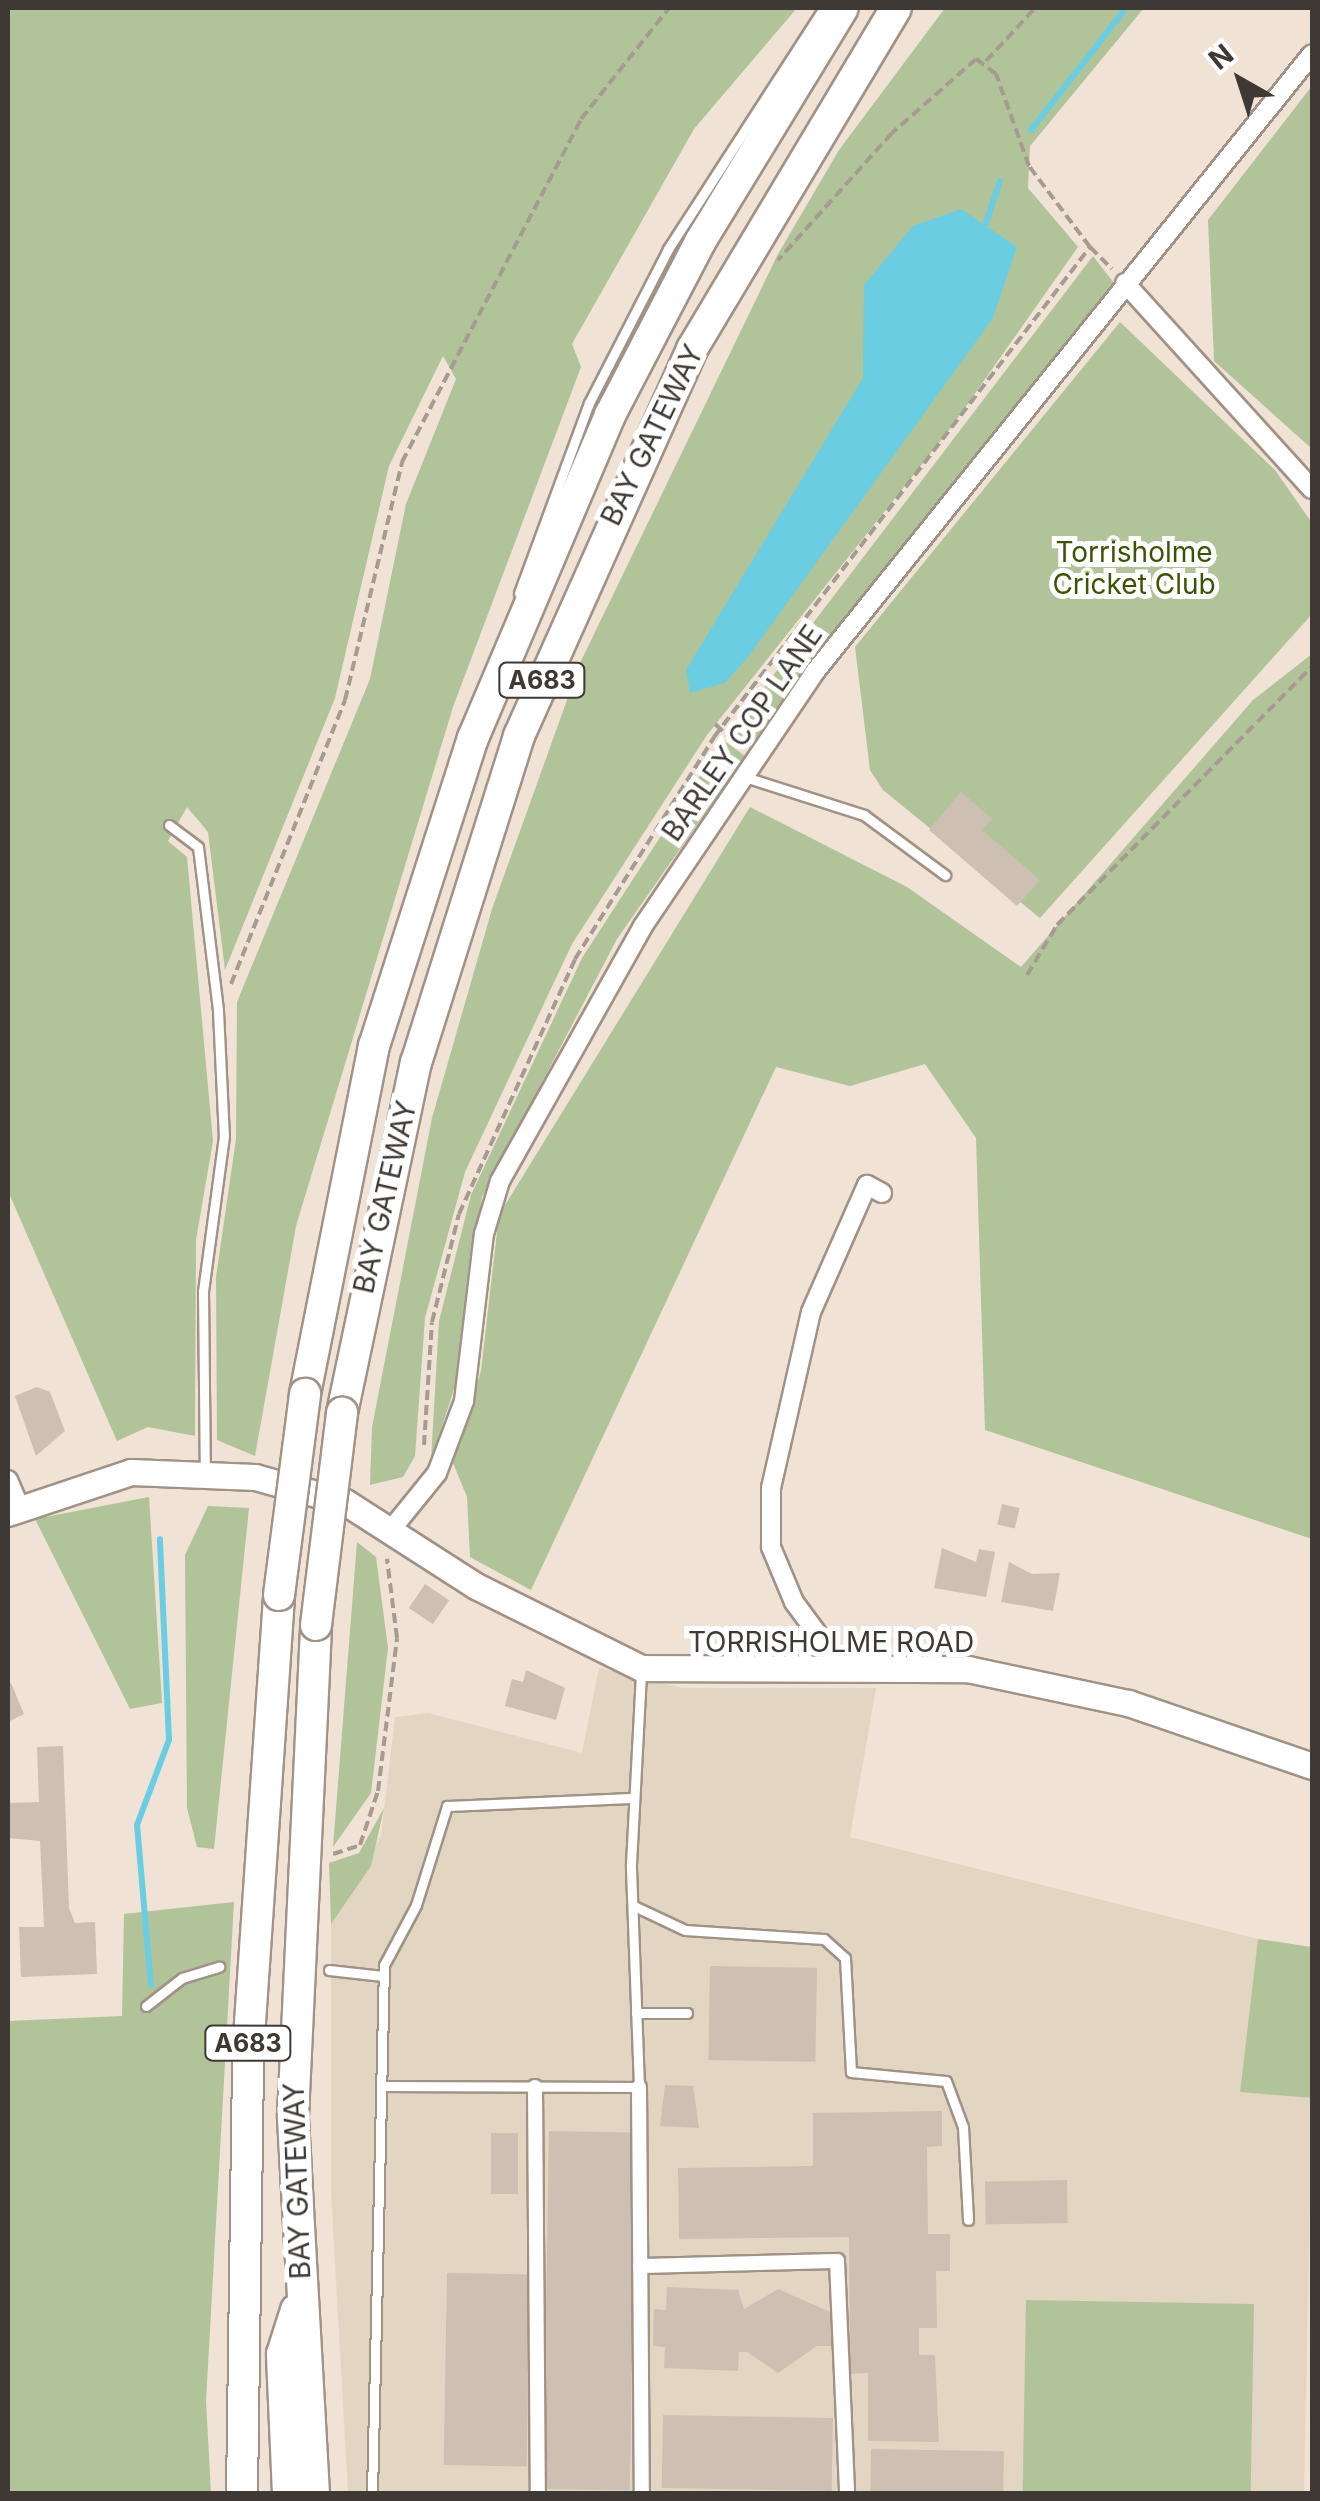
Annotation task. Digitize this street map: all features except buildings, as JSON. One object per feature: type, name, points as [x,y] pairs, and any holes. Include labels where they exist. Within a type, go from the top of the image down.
[{"type":"highway","name":"BAY GATEWAY","points":[[242,2494],[249,2013],[279,1594],[305,1394],[374,1046],[472,738],[619,398],[709,225],[843,8]]},
{"type":"highway","name":"BAY GATEWAY","points":[[314,2494],[301,2293],[293,2040],[316,1626],[342,1413],[416,1063],[520,736],[692,350],[896,8]]},
{"type":"highway","points":[[288,2494],[282,2354],[301,2293]]},
{"type":"main road","name":"TORRISHOLME ROAD","points":[[14,1511],[131,1472],[205,1470],[255,1477],[345,1502],[641,1668],[968,1669],[1128,1703],[1312,1766]]},
{"type":"street","name":"BARLEY COP LANE","points":[[382,1526],[438,1473],[464,1401],[484,1234],[513,1154],[643,926],[755,758],[1125,283],[1312,54]]},
{"type":"street","points":[[1125,283],[1312,489]]},
{"type":"street","points":[[845,1671],[794,1602],[771,1547],[770,1488],[811,1312],[867,1186]]},
{"type":"street","points":[[8,1480],[14,1511]]},
{"type":"street","points":[[535,2087],[538,2494]]},
{"type":"street","points":[[639,2087],[642,2494]]},
{"type":"street","points":[[640,2266],[837,2261],[847,2494]]},
{"type":"lane","points":[[472,738],[589,404],[678,232],[824,8]]},
{"type":"lane","points":[[742,776],[780,796],[864,814],[946,875]]},
{"type":"lane","points":[[170,825],[198,847],[218,1010],[224,1136],[202,1291],[205,1470]]},
{"type":"lane","points":[[382,2086],[639,2087],[632,1798],[641,1668]]},
{"type":"lane","points":[[372,2494],[383,1976],[447,1806],[632,1798]]},
{"type":"lane","points":[[634,1906],[685,1930],[824,1938],[845,1958],[851,2072],[946,2081],[963,2127],[968,2220]]},
{"type":"lane","points":[[146,2006],[182,1978],[219,1967]]},
{"type":"lane","points":[[329,1970],[383,1976]]},
{"type":"lane","points":[[636,2013],[687,2014]]},
{"type":"path","points":[[218,1010],[345,700],[402,462],[581,119],[669,8]]},
{"type":"path","points":[[773,266],[930,95],[966,64],[986,62],[1035,8]]},
{"type":"path","points":[[986,62],[1022,156],[1090,247],[1125,283]]},
{"type":"path","points":[[769,256],[778,241]]},
{"type":"path","points":[[423,1457],[432,1322],[474,1170],[575,959],[720,730],[1090,247]]},
{"type":"path","points":[[1027,975],[1057,926],[1312,666]]},
{"type":"path","points":[[716,724],[755,758]]},
{"type":"path","points":[[324,1854],[360,1845],[378,1790],[397,1638],[386,1596],[382,1526]]},
{"type":"shaded area","points":[[599,1668],[683,1688],[876,1688],[850,1837],[1258,1939],[1240,2091],[1312,2098],[1304,2493],[348,2493],[331,2192],[331,1924],[381,1836],[395,1717],[428,1713],[582,1753]]},
{"type":"green space","points":[[8,8],[797,8],[694,129],[572,344],[581,367],[453,707],[296,1226],[255,1456],[217,1440],[216,1277],[236,1139],[237,1002],[370,679],[406,504],[456,379],[443,356],[389,466],[335,698],[225,970],[208,832],[187,807],[168,841],[187,857],[213,1141],[196,1240],[195,1436],[148,1427],[117,1441],[8,1191]]},
{"type":"green space","points":[[945,8],[1144,8],[1030,146],[1028,188],[1078,247],[950,429],[707,735],[572,944],[465,1172],[425,1318],[415,1456],[403,1477],[370,1485],[372,1427],[432,1118],[492,909],[581,661],[778,254],[839,150]]},
{"type":"green space","points":[[1312,86],[1312,449],[1214,361],[1208,220]]},
{"type":"green space","points":[[1093,256],[1114,283],[749,747],[730,732]]},
{"type":"green space","name":"Torrisholme Cricket Club","points":[[1120,322],[1275,470],[1312,523],[1312,614],[1040,918],[883,790],[870,770],[855,647]]},
{"type":"green space","points":[[1312,654],[1312,1539],[985,1430],[976,1138],[925,1064],[850,1086],[776,1067],[531,1590],[470,1557],[467,1497],[453,1463],[481,1371],[499,1215],[750,807],[907,887],[1021,967],[1253,700]]},
{"type":"green space","points":[[723,740],[745,756],[617,939],[482,1197],[457,1380],[431,1460],[439,1321],[471,1195],[582,958]]},
{"type":"green space","points":[[149,1497],[162,1703],[130,1709],[35,1519]]},
{"type":"green space","points":[[208,1506],[249,1508],[214,1849],[197,1847],[187,1808],[185,1555]]},
{"type":"green space","points":[[357,1542],[376,1557],[388,1648],[371,1793],[333,1847]]},
{"type":"green space","points":[[384,1808],[371,1866],[331,1924],[329,1863],[359,1853]]},
{"type":"green space","points":[[234,1902],[206,2401],[211,2493],[8,2493],[8,2021],[122,2016],[124,1914]]},
{"type":"green space","points":[[1258,1939],[1312,1947],[1312,2098],[1240,2092]]},
{"type":"green space","points":[[1026,2300],[1254,2304],[1251,2494],[1023,2493]]},
{"type":"water","points":[[961,209],[1017,247],[993,318],[748,657],[725,683],[690,693],[686,670],[863,378],[864,285],[913,226]]},
{"type":"waterway","points":[[1031,130],[1126,8]]},
{"type":"waterway","points":[[986,223],[1000,181]]},
{"type":"waterway","points":[[151,1985],[137,1825],[169,1740],[160,1539]]}]
